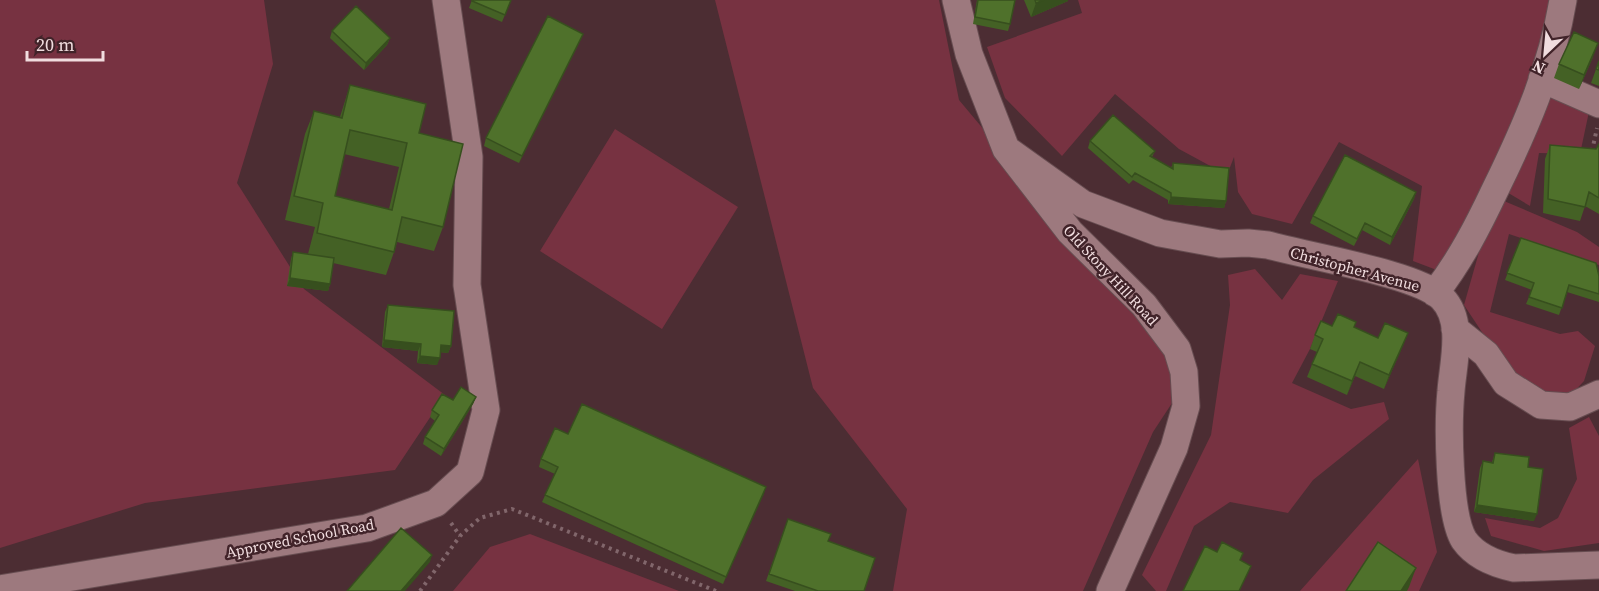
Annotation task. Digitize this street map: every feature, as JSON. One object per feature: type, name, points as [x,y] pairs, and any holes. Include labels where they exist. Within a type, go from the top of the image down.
[{"type":"street","name":"Approved School Road","points":[[0,589],[366,528],[436,503],[470,472],[486,410],[467,285],[469,157],[446,0]]},
{"type":"street","name":"Old Stony Hill Road","points":[[956,0],[969,54],[1006,149],[1070,232],[1144,306],[1177,349],[1184,372],[1186,406],[1174,448],[1110,591]]},
{"type":"street","points":[[1435,293],[1468,245],[1507,166],[1542,79],[1557,34],[1563,0]]},
{"type":"street","points":[[1542,79],[1599,104]]},
{"type":"street","name":"Christopher Avenue","points":[[1006,149],[1083,204],[1160,233],[1220,244],[1268,245],[1397,277],[1435,293],[1449,308],[1455,329],[1450,392],[1453,496],[1463,538],[1481,556],[1515,568],[1599,565]]},
{"type":"street","points":[[1455,329],[1486,354],[1506,383],[1541,405],[1570,407],[1599,394]]},
{"type":"path","points":[[1592,151],[1599,118]]},
{"type":"path","points":[[420,591],[460,536],[480,518],[512,509],[716,591]]},
{"type":"shaded area","points":[[0,0],[264,0],[273,64],[237,183],[304,289],[445,395],[395,470],[145,503],[0,548]]},
{"type":"shaded area","points":[[715,0],[939,0],[959,100],[1173,356],[1174,400],[1153,432],[1083,591],[893,591],[907,509],[813,388]]},
{"type":"shaded area","points":[[1078,0],[1554,0],[1525,96],[1442,272],[1413,261],[1422,186],[1339,142],[1292,224],[1252,214],[1238,192],[1234,157],[1227,175],[1179,149],[1115,94],[1062,156],[1005,98],[987,47],[1082,13]]},
{"type":"shaded area","points":[[1553,89],[1590,107],[1580,154],[1539,153],[1530,206],[1505,191]]},
{"type":"shaded area","points":[[615,129],[738,207],[662,329],[540,251]]},
{"type":"shaded area","points":[[1504,201],[1577,232],[1599,247],[1599,265],[1509,234],[1490,312],[1560,334],[1578,331],[1595,346],[1584,381],[1569,397],[1540,399],[1513,379],[1464,305],[1483,238]]},
{"type":"shaded area","points":[[1255,269],[1282,300],[1300,274],[1338,281],[1310,349],[1292,383],[1351,409],[1384,402],[1389,419],[1313,480],[1288,513],[1230,502],[1194,526],[1166,591],[1156,591],[1142,575],[1211,435],[1230,305],[1228,275]]},
{"type":"shaded area","points":[[1589,417],[1599,436],[1599,543],[1544,551],[1491,536],[1485,518],[1540,528],[1558,518],[1577,479],[1569,428]]},
{"type":"shaded area","points":[[1418,459],[1437,552],[1419,591],[1300,591]]},
{"type":"shaded area","points":[[530,534],[679,591],[453,591],[490,547]]},
{"type":"building","points":[[472,0],[511,0],[505,15]]},
{"type":"building","points":[[978,0],[1015,0],[1010,24],[975,17]]},
{"type":"building","points":[[356,6],[390,38],[366,63],[332,31]]},
{"type":"building","points":[[548,16],[583,34],[522,156],[486,138]]},
{"type":"building","points":[[1574,32],[1598,43],[1584,75],[1559,64]]},
{"type":"building","points":[[350,85],[426,104],[419,133],[463,144],[443,227],[402,217],[394,252],[317,233],[323,203],[294,196],[314,111],[342,118]],"holes":[[[350,130],[407,143],[392,210],[335,196]]]},
{"type":"building","points":[[1113,115],[1155,151],[1150,156],[1173,169],[1173,163],[1229,168],[1226,201],[1171,197],[1171,193],[1135,173],[1132,177],[1090,141]]},
{"type":"building","points":[[1599,144],[1599,198],[1589,192],[1585,207],[1548,199],[1550,145],[1596,149]]},
{"type":"building","points":[[1345,155],[1416,192],[1392,237],[1365,223],[1357,239],[1313,216]]},
{"type":"building","points":[[1521,238],[1596,263],[1599,294],[1569,285],[1562,308],[1529,297],[1534,283],[1507,273]]},
{"type":"building","points":[[293,252],[334,258],[330,284],[290,278]]},
{"type":"building","points":[[388,305],[454,311],[451,346],[441,345],[440,358],[420,356],[421,344],[384,340]]},
{"type":"building","points":[[1338,314],[1356,322],[1354,327],[1378,338],[1385,323],[1408,333],[1389,375],[1360,362],[1352,381],[1312,364],[1323,339],[1315,335],[1321,321],[1332,326]]},
{"type":"building","points":[[461,387],[476,397],[444,449],[425,437],[439,415],[432,410],[442,394],[453,400]]},
{"type":"building","points":[[582,404],[766,487],[726,577],[545,495],[558,467],[541,459],[555,428],[568,434]]},
{"type":"building","points":[[1495,453],[1529,457],[1528,467],[1543,469],[1537,514],[1477,505],[1483,461],[1493,463]]},
{"type":"building","points":[[788,519],[831,534],[828,541],[875,558],[864,591],[818,591],[769,574]]},
{"type":"building","points":[[401,528],[432,555],[401,591],[347,591]]},
{"type":"building","points":[[1222,542],[1243,553],[1240,560],[1251,566],[1239,591],[1183,591],[1205,546],[1217,552]]},
{"type":"building","points":[[1378,542],[1416,568],[1401,591],[1346,591]]}]
